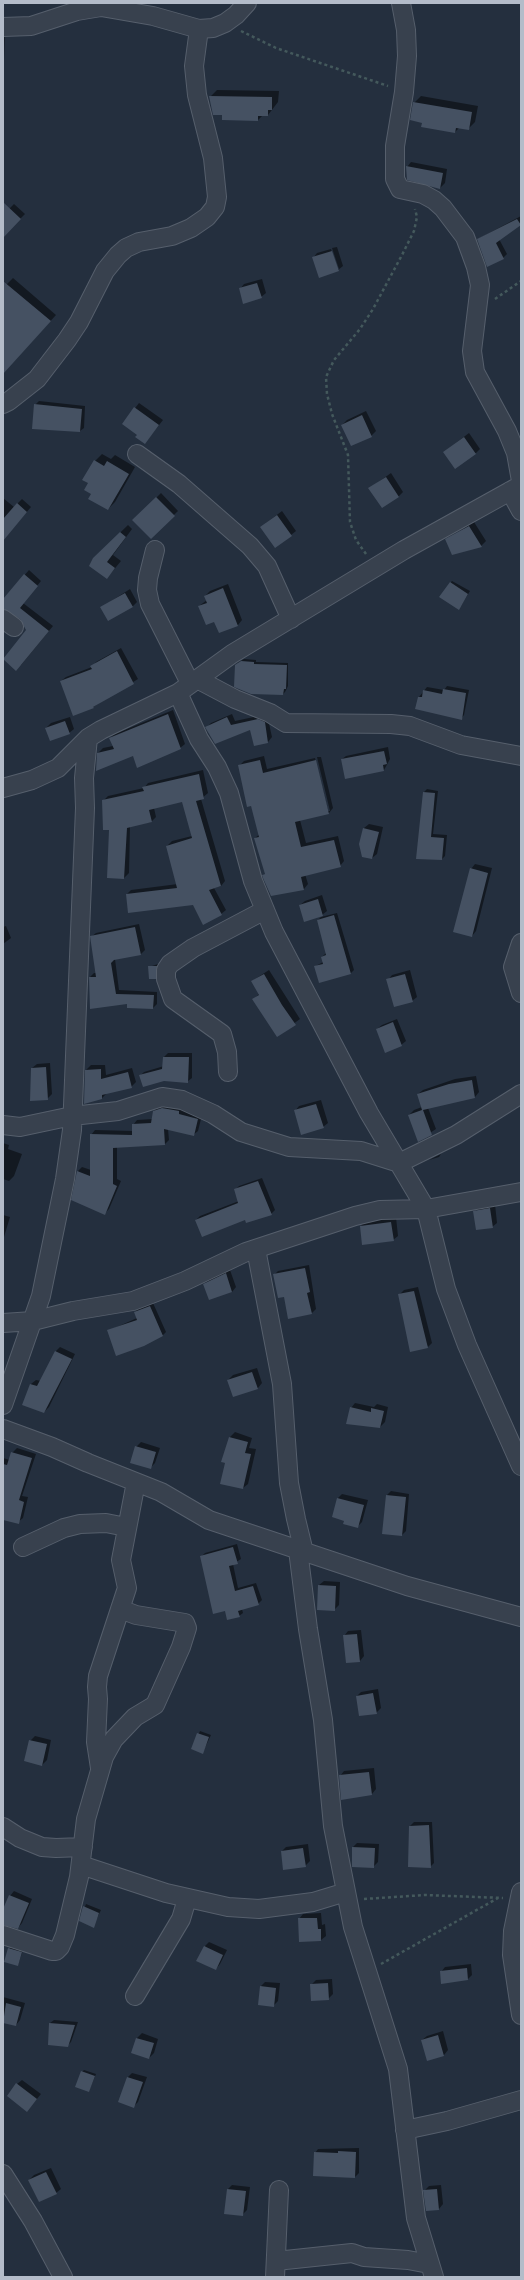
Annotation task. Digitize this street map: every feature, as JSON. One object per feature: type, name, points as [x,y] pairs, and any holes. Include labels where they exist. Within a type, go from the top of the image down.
[{"type":"street","points":[[3,27],[31,26],[77,11],[101,7],[126,10],[199,29],[214,28],[225,23],[236,15],[247,3]]},
{"type":"street","points":[[402,3],[406,30],[404,92],[396,133],[394,160],[397,184],[404,191],[423,194],[434,200],[443,208],[464,237],[479,279],[472,352],[475,372],[507,431],[516,454],[517,486],[521,511]]},
{"type":"street","points":[[3,404],[37,379],[79,322],[105,271],[118,255],[126,248],[139,242],[172,236],[192,228],[207,217],[215,207],[217,197],[213,158],[197,95],[194,66],[199,29]]},
{"type":"street","points":[[137,454],[179,484],[250,546],[267,566],[291,619]]},
{"type":"street","points":[[3,788],[32,780],[58,768],[88,738],[101,730],[188,685],[291,619],[375,568],[517,486]]},
{"type":"street","points":[[155,550],[148,578],[147,590],[150,604],[188,685],[199,738],[217,767],[230,793],[253,881],[307,999],[369,1113],[426,1209],[446,1289],[467,1345],[519,1458]]},
{"type":"street","points":[[188,685],[235,699],[270,713],[286,723],[404,726],[461,745],[521,756]]},
{"type":"street","points":[[3,1405],[33,1321],[48,1264],[65,1179],[72,1116],[84,778],[88,738]]},
{"type":"street","points":[[228,1072],[227,1052],[222,1034],[173,999],[168,985],[166,970],[170,964],[193,948],[265,910]]},
{"type":"street","points":[[521,943],[513,967],[521,993]]},
{"type":"street","points":[[3,1125],[20,1127],[72,1116],[118,1111],[162,1097],[182,1100],[213,1114],[241,1132],[289,1147],[361,1151],[399,1163],[456,1134],[521,1094]]},
{"type":"street","points":[[3,1324],[33,1321],[73,1311],[133,1301],[185,1281],[256,1249],[374,1212],[426,1209],[521,1192]]},
{"type":"street","points":[[256,1249],[282,1384],[290,1483],[301,1551],[308,1629],[323,1720],[333,1826],[353,1926],[398,2069],[416,2218],[431,2270]]},
{"type":"street","points":[[3,1429],[52,1447],[161,1492],[209,1520],[407,1586],[521,1617]]},
{"type":"street","points":[[100,1769],[96,1742],[98,1676],[127,1588],[121,1560],[126,1527],[136,1482]]},
{"type":"street","points":[[23,1547],[64,1528],[80,1524],[106,1523],[126,1527]]},
{"type":"street","points":[[3,1934],[52,1951],[56,1951],[60,1947],[65,1935],[80,1865],[86,1819],[104,1757],[114,1738],[135,1717],[155,1705],[182,1646],[187,1628],[185,1623],[136,1615],[120,1610]]},
{"type":"street","points":[[3,1827],[20,1838],[42,1847],[83,1847]]},
{"type":"street","points":[[80,1865],[187,1899],[228,1907],[259,1909],[347,1896]]},
{"type":"street","points":[[520,1896],[513,1931],[512,1955],[521,2015]]},
{"type":"street","points":[[135,1996],[182,1919],[187,1899]]},
{"type":"street","points":[[405,2130],[447,2121],[521,2100]]},
{"type":"street","points":[[3,2174],[32,2220],[63,2277]]},
{"type":"street","points":[[278,2190],[275,2269],[352,2253],[364,2257],[408,2260],[431,2270]]},
{"type":"path","points":[[225,23],[276,48],[371,79],[404,92]]},
{"type":"path","points":[[375,568],[352,530],[348,455],[332,414],[325,385],[326,377],[334,360],[360,329],[373,309],[414,231],[417,216],[415,209],[404,191]]},
{"type":"path","points":[[477,309],[521,281]]},
{"type":"path","points":[[347,1896],[425,1895],[499,1898],[520,1896]]},
{"type":"path","points":[[367,1972],[411,1949],[473,1910],[499,1898]]},
{"type":"building","points":[[209,96],[272,97],[272,110],[268,110],[268,116],[258,116],[258,121],[222,120],[222,115],[213,115]]},
{"type":"building","points":[[413,102],[472,112],[469,130],[456,128],[455,133],[421,127],[422,123],[410,120]]},
{"type":"building","points":[[406,166],[443,173],[440,189],[407,180]]},
{"type":"building","points":[[3,202],[21,219],[3,238]]},
{"type":"building","points":[[517,219],[521,225],[496,243],[504,259],[487,267],[477,239]]},
{"type":"building","points":[[332,251],[339,271],[319,278],[312,257]]},
{"type":"building","points":[[3,281],[51,321],[3,374]]},
{"type":"building","points":[[257,283],[262,298],[243,304],[239,288]]},
{"type":"building","points":[[34,404],[82,409],[80,432],[32,429]]},
{"type":"building","points":[[134,407],[159,425],[145,444],[135,437],[137,435],[122,424]]},
{"type":"building","points":[[362,415],[372,437],[351,446],[341,425]]},
{"type":"building","points":[[464,437],[476,454],[455,469],[443,452]]},
{"type":"building","points":[[94,460],[104,466],[107,461],[129,474],[108,510],[88,499],[91,494],[84,490],[88,483],[82,480]]},
{"type":"building","points":[[386,477],[399,497],[382,508],[368,488]]},
{"type":"building","points":[[156,497],[175,516],[151,539],[132,520]]},
{"type":"building","points":[[17,503],[27,512],[3,541],[3,519]]},
{"type":"building","points":[[277,515],[292,536],[275,548],[260,527]]},
{"type":"building","points":[[469,526],[482,547],[452,555],[445,539]]},
{"type":"building","points":[[120,532],[126,537],[107,562],[115,568],[107,579],[89,566],[93,558]]},
{"type":"building","points":[[24,574],[38,586],[20,608],[49,631],[16,671],[3,659],[26,630],[20,619],[3,609],[3,599]]},
{"type":"building","points":[[450,582],[468,594],[459,610],[439,597]]},
{"type":"building","points":[[223,588],[238,626],[219,633],[214,622],[206,625],[198,606],[207,603],[204,596]]},
{"type":"building","points":[[125,593],[133,607],[108,621],[100,607]]},
{"type":"building","points":[[117,651],[134,684],[93,707],[94,708],[73,716],[60,681],[92,669],[90,666]]},
{"type":"building","points":[[241,661],[254,662],[254,664],[287,665],[286,689],[284,689],[283,695],[251,694],[234,687],[235,665]]},
{"type":"building","points":[[443,689],[466,693],[462,720],[415,709],[418,697],[422,697],[423,690],[442,694]]},
{"type":"building","points":[[168,714],[181,749],[137,768],[133,756],[96,771],[97,753],[114,749],[109,738]]},
{"type":"building","points":[[227,717],[231,725],[258,719],[265,722],[268,743],[254,746],[250,730],[215,744],[205,727]]},
{"type":"building","points":[[65,721],[70,734],[50,741],[45,728]]},
{"type":"building","points":[[384,751],[387,764],[383,765],[384,771],[345,779],[341,759]]},
{"type":"building","points":[[260,760],[263,773],[316,760],[329,814],[295,822],[301,847],[334,840],[341,867],[301,877],[304,890],[271,896],[263,878],[262,875],[265,874],[254,838],[259,837],[251,806],[247,807],[238,765]]},
{"type":"building","points":[[199,774],[204,799],[196,801],[221,886],[209,890],[222,915],[203,925],[193,905],[128,913],[126,894],[177,888],[166,846],[192,838],[182,802],[149,810],[152,822],[127,828],[124,879],[107,878],[109,830],[103,830],[102,800],[144,791],[142,787]]},
{"type":"building","points":[[423,792],[435,793],[431,837],[444,838],[442,860],[416,859]]},
{"type":"building","points":[[363,828],[379,832],[372,859],[362,857],[359,844]]},
{"type":"building","points":[[470,868],[488,873],[472,937],[453,932]]},
{"type":"building","points":[[318,899],[323,916],[304,922],[299,905]]},
{"type":"building","points":[[334,915],[351,974],[319,983],[314,966],[323,964],[321,957],[326,955],[317,920]]},
{"type":"building","points":[[135,927],[141,955],[114,960],[111,963],[116,994],[154,995],[153,1009],[127,1008],[127,1004],[90,1009],[89,977],[96,977],[90,936]]},
{"type":"building","points":[[148,966],[157,966],[156,979],[149,979]]},
{"type":"building","points":[[264,974],[282,1005],[296,1025],[277,1037],[252,999],[259,995],[251,981]]},
{"type":"building","points":[[405,974],[413,1002],[394,1007],[386,979]]},
{"type":"building","points":[[393,1022],[402,1046],[385,1053],[376,1029]]},
{"type":"building","points":[[163,1057],[189,1057],[188,1083],[164,1081],[143,1087],[139,1075],[162,1069]]},
{"type":"building","points":[[46,1067],[48,1100],[30,1101],[31,1068]]},
{"type":"building","points":[[101,1069],[101,1079],[128,1072],[132,1088],[102,1095],[102,1099],[84,1104],[85,1070]]},
{"type":"building","points":[[472,1080],[475,1098],[423,1110],[432,1135],[418,1142],[408,1115],[422,1110],[417,1094],[449,1084]]},
{"type":"building","points":[[316,1104],[324,1128],[301,1135],[294,1110]]},
{"type":"building","points":[[162,1108],[179,1111],[179,1114],[198,1119],[194,1136],[164,1129],[165,1145],[113,1148],[113,1184],[117,1186],[105,1215],[71,1200],[77,1171],[90,1176],[90,1134],[132,1135],[132,1124],[151,1123],[153,1111]]},
{"type":"building","points":[[258,1181],[272,1215],[246,1223],[245,1220],[202,1237],[195,1220],[238,1203],[234,1189]]},
{"type":"building","points":[[490,1208],[493,1228],[476,1230],[473,1211]]},
{"type":"building","points":[[391,1222],[394,1241],[362,1245],[360,1226]]},
{"type":"building","points":[[305,1268],[310,1292],[307,1293],[312,1314],[288,1319],[284,1297],[278,1298],[273,1274]]},
{"type":"building","points":[[226,1273],[232,1292],[209,1300],[203,1284]]},
{"type":"building","points":[[414,1291],[428,1348],[410,1352],[398,1294]]},
{"type":"building","points":[[150,1306],[163,1336],[144,1346],[116,1356],[107,1330],[137,1320],[134,1312]]},
{"type":"building","points":[[55,1351],[72,1359],[44,1413],[22,1405],[30,1384],[37,1386]]},
{"type":"building","points":[[252,1372],[258,1389],[233,1397],[227,1380]]},
{"type":"building","points":[[350,1407],[371,1412],[371,1408],[384,1411],[380,1428],[346,1424]]},
{"type":"building","points":[[229,1437],[248,1442],[245,1453],[251,1454],[243,1489],[220,1484],[225,1463],[221,1462]]},
{"type":"building","points":[[135,1446],[156,1452],[151,1469],[130,1463]]},
{"type":"building","points":[[11,1452],[32,1458],[19,1500],[24,1502],[19,1524],[3,1520],[3,1464],[7,1465]]},
{"type":"building","points":[[386,1495],[406,1497],[402,1536],[382,1534]]},
{"type":"building","points":[[337,1498],[364,1505],[358,1528],[343,1524],[344,1521],[332,1517]]},
{"type":"building","points":[[233,1547],[238,1564],[229,1566],[235,1591],[253,1586],[259,1605],[238,1611],[240,1617],[227,1620],[225,1611],[213,1614],[200,1556]]},
{"type":"building","points":[[318,1585],[336,1586],[335,1611],[317,1610]]},
{"type":"building","points":[[357,1634],[360,1662],[346,1663],[343,1635]]},
{"type":"building","points":[[373,1693],[377,1714],[359,1716],[356,1696]]},
{"type":"building","points":[[197,1733],[209,1737],[203,1754],[191,1749]]},
{"type":"building","points":[[29,1740],[47,1744],[42,1766],[24,1761]]},
{"type":"building","points":[[369,1772],[372,1795],[341,1800],[339,1775]]},
{"type":"building","points":[[429,1825],[431,1868],[408,1867],[409,1826]]},
{"type":"building","points":[[352,1847],[375,1848],[374,1868],[352,1867]]},
{"type":"building","points":[[303,1848],[306,1867],[283,1870],[281,1851]]},
{"type":"building","points":[[9,1895],[29,1903],[18,1929],[3,1925],[3,1909]]},
{"type":"building","points":[[83,1906],[99,1913],[94,1928],[79,1921]]},
{"type":"building","points":[[298,1918],[317,1918],[318,1929],[321,1929],[321,1941],[299,1942]]},
{"type":"building","points":[[204,1946],[223,1955],[216,1970],[196,1961]]},
{"type":"building","points":[[8,1948],[22,1952],[18,1966],[4,1962]]},
{"type":"building","points":[[467,1968],[468,1980],[441,1984],[440,1971]]},
{"type":"building","points":[[328,1983],[329,2000],[311,2001],[310,1984]]},
{"type":"building","points":[[260,1986],[276,1988],[274,2007],[258,2005]]},
{"type":"building","points":[[6,2003],[21,2007],[16,2026],[3,2023]]},
{"type":"building","points":[[49,2023],[75,2025],[68,2047],[48,2045]]},
{"type":"building","points":[[438,2035],[444,2056],[427,2061],[421,2040]]},
{"type":"building","points":[[136,2038],[154,2043],[149,2059],[131,2053]]},
{"type":"building","points":[[81,2071],[95,2076],[89,2092],[75,2087]]},
{"type":"building","points":[[127,2077],[143,2082],[134,2108],[118,2102]]},
{"type":"building","points":[[16,2083],[37,2099],[27,2112],[7,2096]]},
{"type":"building","points":[[338,2151],[356,2152],[355,2178],[313,2176],[314,2152],[338,2153]]},
{"type":"building","points":[[46,2172],[57,2194],[39,2202],[28,2180]]},
{"type":"building","points":[[227,2189],[246,2191],[243,2216],[224,2214]]},
{"type":"building","points":[[437,2189],[439,2210],[426,2211],[423,2190]]}]
